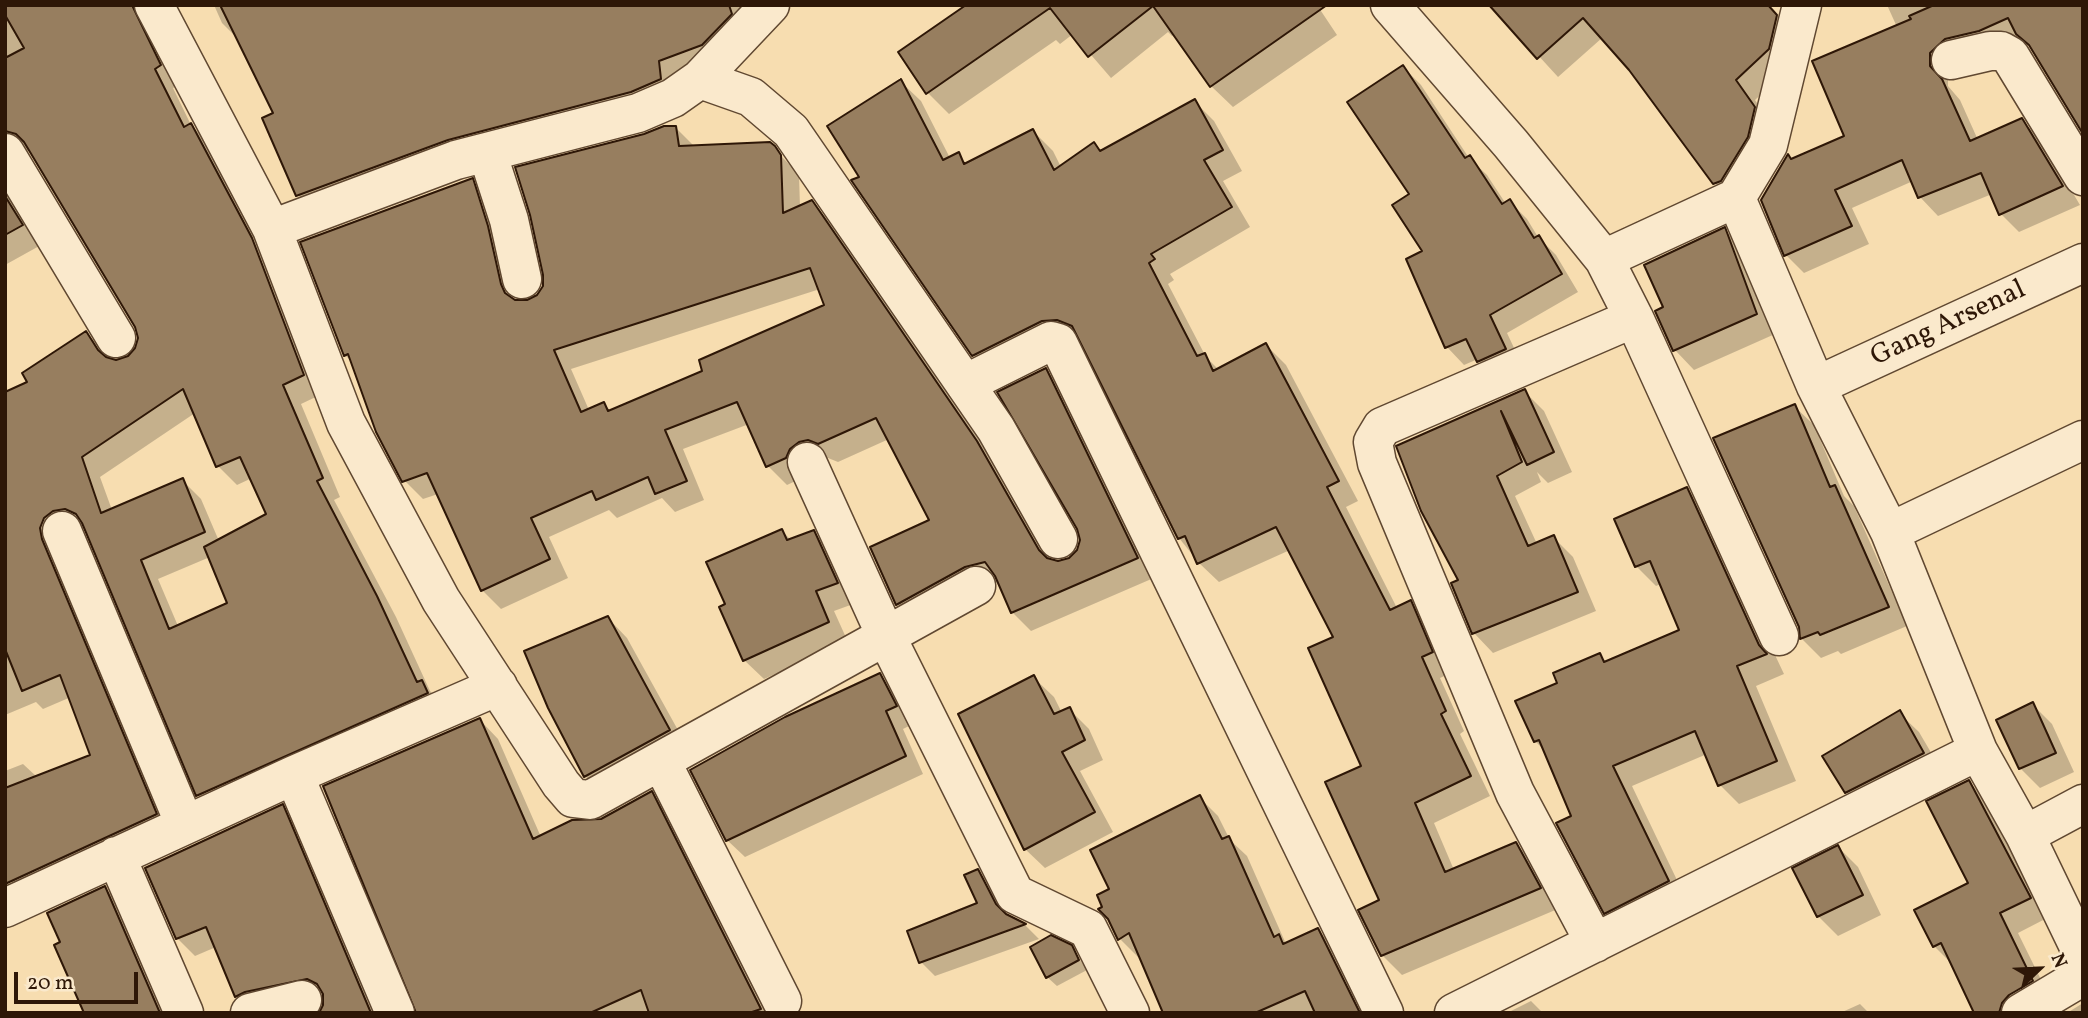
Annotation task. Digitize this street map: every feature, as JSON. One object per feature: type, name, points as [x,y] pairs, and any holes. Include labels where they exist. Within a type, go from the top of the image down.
[{"type":"street","points":[[154,5],[272,229],[346,423],[441,600],[561,784],[573,798],[590,800],[887,638],[976,586]]},
{"type":"street","points":[[272,229],[456,160],[638,113],[673,98],[700,79],[770,5]]},
{"type":"street","points":[[1390,5],[1511,144],[1604,259],[1634,318],[1779,636]]},
{"type":"street","points":[[1604,259],[1736,198],[1768,145],[1802,5]]},
{"type":"street","points":[[1951,60],[1990,51],[2001,51],[2010,56],[2083,176]]},
{"type":"street","points":[[700,79],[751,97],[791,131],[996,429],[1058,539]]},
{"type":"street","points":[[487,152],[509,220],[522,279]]},
{"type":"street","points":[[5,153],[116,338]]},
{"type":"street","points":[[1736,198],[1816,386],[1890,532],[1978,751],[2025,835],[2083,955]]},
{"type":"street","name":"Gang Arsenal","points":[[1816,386],[2083,263]]},
{"type":"street","points":[[1595,943],[1516,793],[1377,463],[1373,442],[1382,427],[1634,318]]},
{"type":"street","points":[[965,384],[1051,341],[1058,343],[1384,1013]]},
{"type":"street","points":[[1890,532],[2083,440]]},
{"type":"street","points":[[807,463],[887,638],[1015,894],[1088,929],[1130,1013]]},
{"type":"street","points":[[62,531],[185,825]]},
{"type":"street","points":[[5,908],[294,775],[498,686]]},
{"type":"street","points":[[1454,1013],[1978,751]]},
{"type":"street","points":[[662,761],[782,1001]]},
{"type":"street","points":[[294,775],[395,1013]]},
{"type":"street","points":[[2025,835],[2083,804]]},
{"type":"street","points":[[116,856],[184,1013]]},
{"type":"street","points":[[2021,1013],[2083,976]]},
{"type":"street","points":[[250,1013],[302,1000]]},
{"type":"building","points":[[5,5],[132,5],[161,65],[155,69],[184,127],[191,123],[252,238],[304,375],[283,385],[323,478],[317,481],[377,596],[417,682],[422,680],[428,693],[196,796],[82,523],[76,514],[65,509],[53,511],[44,518],[40,528],[42,539],[157,814],[5,884],[5,788],[90,755],[60,675],[22,691],[5,649],[5,392],[27,382],[22,373],[86,331],[98,350],[106,357],[116,360],[128,356],[135,348],[138,338],[135,327],[24,142],[16,134],[5,131],[5,58],[24,48],[5,15]],"holes":[[[183,389],[216,467],[240,457],[266,514],[204,547],[227,603],[169,629],[141,560],[205,532],[183,478],[101,513],[82,457]]]},
{"type":"building","points":[[220,5],[729,5],[732,14],[702,45],[659,61],[661,79],[631,92],[448,140],[296,196],[262,118],[273,113]]},
{"type":"building","points":[[966,5],[1327,5],[1210,87],[1153,6],[1088,57],[1050,8],[926,94],[898,52]]},
{"type":"building","points":[[1489,5],[1768,5],[1777,15],[1769,49],[1736,80],[1755,107],[1748,137],[1721,181],[1713,184],[1629,70],[1583,18],[1537,59]]},
{"type":"building","points":[[1934,5],[2083,5],[2083,134],[2029,45],[2016,34],[2008,18],[1979,31],[1945,39],[1930,53],[1930,66],[1942,79],[1970,141],[2022,118],[2063,186],[1999,215],[1981,173],[1918,198],[1902,160],[1835,190],[1852,226],[1784,256],[1761,200],[1788,154],[1791,159],[1844,136],[1812,61],[1911,19],[1909,16]]},
{"type":"building","points":[[1403,65],[1465,158],[1470,155],[1502,204],[1510,199],[1534,238],[1539,235],[1562,274],[1490,315],[1506,349],[1477,362],[1466,339],[1445,348],[1406,259],[1422,251],[1392,205],[1409,194],[1347,102]]},
{"type":"building","points":[[901,79],[943,160],[959,152],[964,164],[1033,129],[1054,170],[1094,142],[1100,151],[1195,99],[1223,150],[1204,160],[1232,207],[1151,254],[1155,259],[1149,263],[1197,356],[1205,353],[1213,371],[1266,343],[1339,481],[1327,487],[1390,610],[1411,600],[1433,652],[1422,657],[1446,711],[1441,714],[1471,776],[1415,803],[1445,872],[1516,842],[1541,888],[1381,956],[1358,910],[1379,900],[1325,782],[1361,766],[1308,648],[1333,637],[1276,527],[1197,564],[1185,536],[1178,539],[1072,326],[1057,320],[1042,321],[972,356],[851,180],[859,177],[827,126]]},
{"type":"building","points":[[664,126],[676,126],[679,146],[770,142],[775,146],[781,155],[783,213],[812,200],[977,441],[1039,550],[1047,558],[1058,561],[1069,558],[1077,550],[1080,540],[1077,529],[997,392],[1046,368],[1138,558],[1011,613],[995,576],[985,562],[965,567],[896,605],[870,547],[929,520],[876,418],[818,444],[808,440],[799,442],[790,449],[786,458],[766,467],[737,402],[665,430],[687,481],[655,494],[648,477],[596,500],[592,491],[531,518],[550,559],[481,591],[427,473],[402,482],[376,432],[348,354],[344,356],[300,242],[473,178],[488,226],[501,284],[505,293],[515,300],[527,300],[537,295],[543,286],[543,275],[530,215],[515,167],[644,134]],"holes":[[[810,268],[824,305],[699,360],[702,371],[608,411],[604,402],[581,412],[554,350]]]},
{"type":"building","points":[[5,196],[23,225],[5,235]]},
{"type":"building","points":[[1725,227],[1757,314],[1673,351],[1655,311],[1663,307],[1644,265]]},
{"type":"building","points":[[1525,389],[1554,452],[1527,465],[1501,411],[1522,462],[1497,476],[1528,546],[1554,535],[1578,592],[1472,634],[1451,583],[1458,580],[1421,511],[1396,446]]},
{"type":"building","points":[[1795,404],[1830,487],[1835,485],[1889,607],[1820,635],[1818,632],[1800,639],[1799,627],[1713,438]]},
{"type":"building","points":[[1687,487],[1759,645],[1767,654],[1737,666],[1777,761],[1718,786],[1695,731],[1613,766],[1669,881],[1604,914],[1556,823],[1571,816],[1539,740],[1534,742],[1515,701],[1557,683],[1553,673],[1600,653],[1604,662],[1679,630],[1650,561],[1635,567],[1614,519]]},
{"type":"building","points":[[782,529],[787,540],[814,530],[838,583],[816,591],[829,622],[743,661],[719,607],[725,604],[706,562]]},
{"type":"building","points":[[608,616],[670,730],[584,777],[548,708],[524,651]]},
{"type":"building","points":[[880,673],[897,706],[886,711],[906,756],[726,841],[690,770],[785,717]]},
{"type":"building","points":[[1034,675],[1054,714],[1070,707],[1085,740],[1062,752],[1095,812],[1024,850],[958,714]]},
{"type":"building","points":[[2033,702],[2056,753],[2019,769],[1996,720]]},
{"type":"building","points":[[1900,710],[1924,753],[1845,793],[1822,756]]},
{"type":"building","points":[[480,718],[533,839],[572,820],[601,819],[652,791],[761,1009],[749,1013],[649,1013],[641,990],[590,1013],[416,1013],[323,786]]},
{"type":"building","points":[[1969,780],[2031,898],[2000,913],[2033,981],[2009,995],[2002,1003],[1999,1013],[1974,1013],[1941,943],[1933,947],[1914,910],[1968,883],[1926,801]]},
{"type":"building","points":[[1200,795],[1222,839],[1229,836],[1274,937],[1279,934],[1283,944],[1318,928],[1360,1013],[1315,1013],[1305,991],[1255,1013],[1163,1013],[1129,933],[1118,940],[1108,919],[1098,909],[1102,907],[1097,895],[1109,889],[1090,850]]},
{"type":"building","points":[[283,804],[371,1013],[319,1013],[323,1005],[323,994],[317,984],[307,979],[245,992],[235,997],[206,927],[176,939],[145,868]]},
{"type":"building","points":[[1838,845],[1863,895],[1817,917],[1792,868]]},
{"type":"building","points":[[978,869],[996,904],[1006,914],[1026,924],[919,963],[907,931],[977,903],[964,875]]},
{"type":"building","points":[[105,886],[160,1013],[84,1013],[54,945],[60,942],[47,913]]},
{"type":"building","points":[[1051,935],[1072,945],[1079,960],[1046,978],[1030,947]]}]
